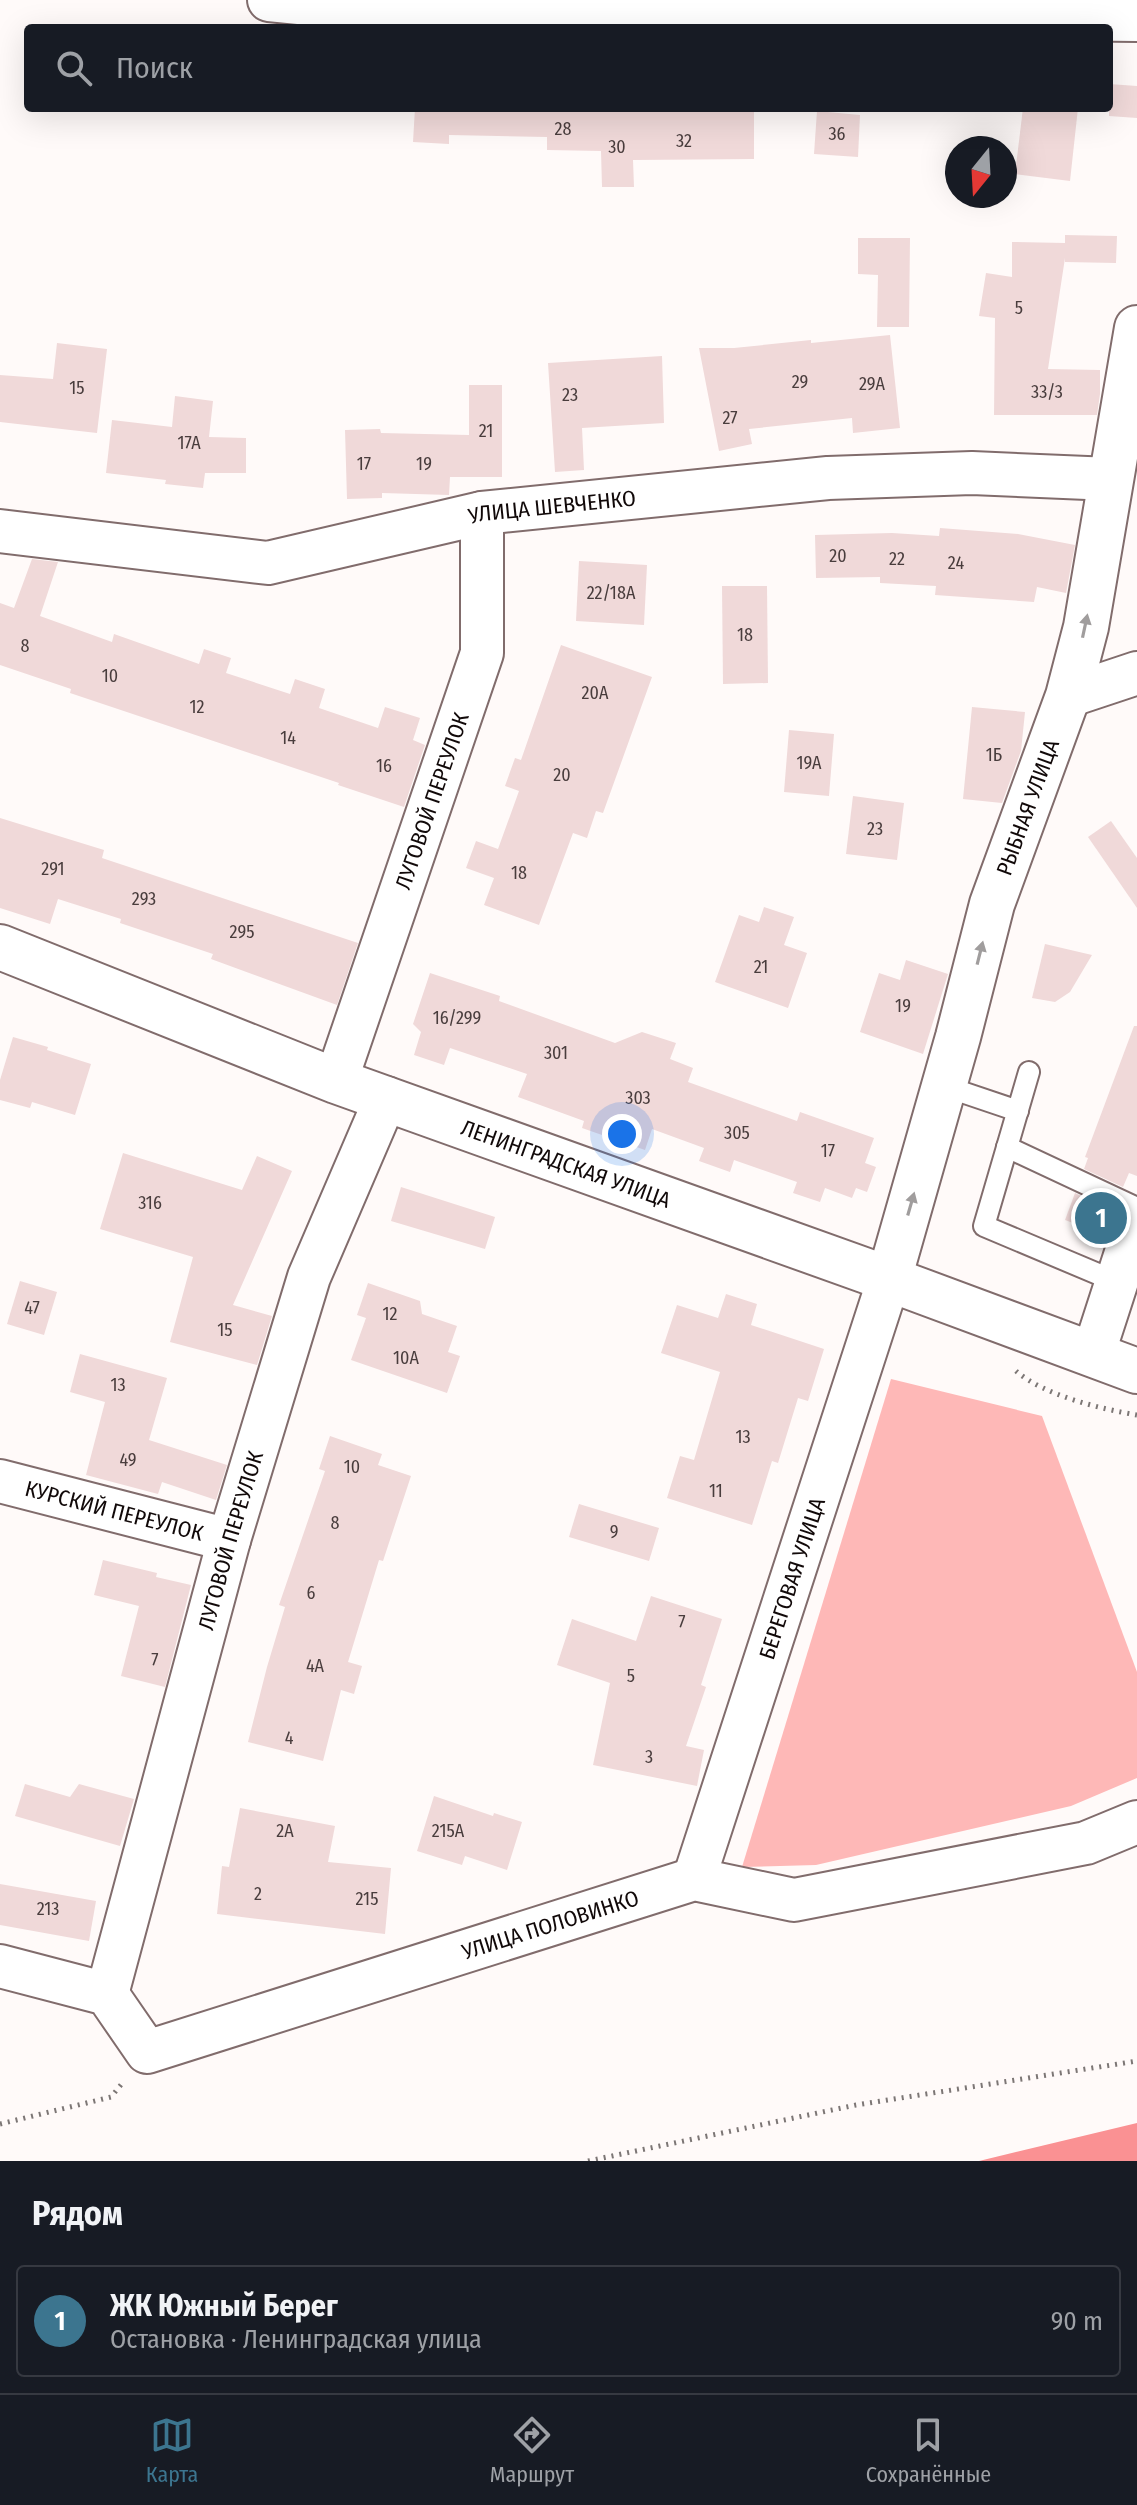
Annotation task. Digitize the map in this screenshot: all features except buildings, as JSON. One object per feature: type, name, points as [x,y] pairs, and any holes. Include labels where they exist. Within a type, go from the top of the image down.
[{"type":"street","points":[[269,0],[400,13],[1137,20]]},
{"type":"street","name":"РЫБНАЯ УЛИЦА","points":[[889,1279],[992,904],[1068,696],[1086,627],[1137,328]]},
{"type":"street","name":"УЛИЦА ШЕВЧЕНКО","points":[[0,531],[268,563],[482,513],[828,478],[972,473],[1111,479]]},
{"type":"street","name":"ЛУГОВОЙ ПЕРЕУЛОК","points":[[336,1081],[482,653],[482,513]]},
{"type":"street","points":[[1068,696],[1137,673]]},
{"type":"street","name":"ЛЕНИНГРАДСКАЯ УЛИЦА","points":[[0,947],[336,1081],[1137,1371]]},
{"type":"street","name":"ЛУГОВОЙ ПЕРЕУЛОК","points":[[107,1994],[229,1540],[309,1277],[386,1098]]},
{"type":"street","points":[[1093,1355],[1137,1219]]},
{"type":"street","name":"БЕРЕГОВАЯ УЛИЦА","points":[[694,1879],[889,1279]]},
{"type":"street","name":"КУРСКИЙ ПЕРЕУЛОК","points":[[0,1481],[229,1540]]},
{"type":"street","name":"УЛИЦА ПОЛОВИНКО","points":[[147,2052],[694,1879],[794,1900],[1086,1843],[1137,1822]]},
{"type":"street","points":[[0,1966],[107,1994],[147,2052]]},
{"type":"lane","points":[[1029,1072],[984,1226],[1117,1282]]},
{"type":"lane","points":[[944,1086],[1018,1111]]},
{"type":"lane","points":[[1007,1147],[1137,1208]]},
{"type":"path","points":[[0,2124],[111,2097],[147,2052]]},
{"type":"path","points":[[588,2161],[856,2105],[1137,2061]]},
{"type":"shaded area","points":[[891,1379],[1042,1416],[1137,1672],[1137,1778],[1071,1806],[816,1865],[742,1867]]},
{"type":"shaded area","points":[[1137,2123],[1137,2161],[979,2161]]},
{"type":"place","name":"ЖК Южный Берег","points":[[1101,1218]]}]
